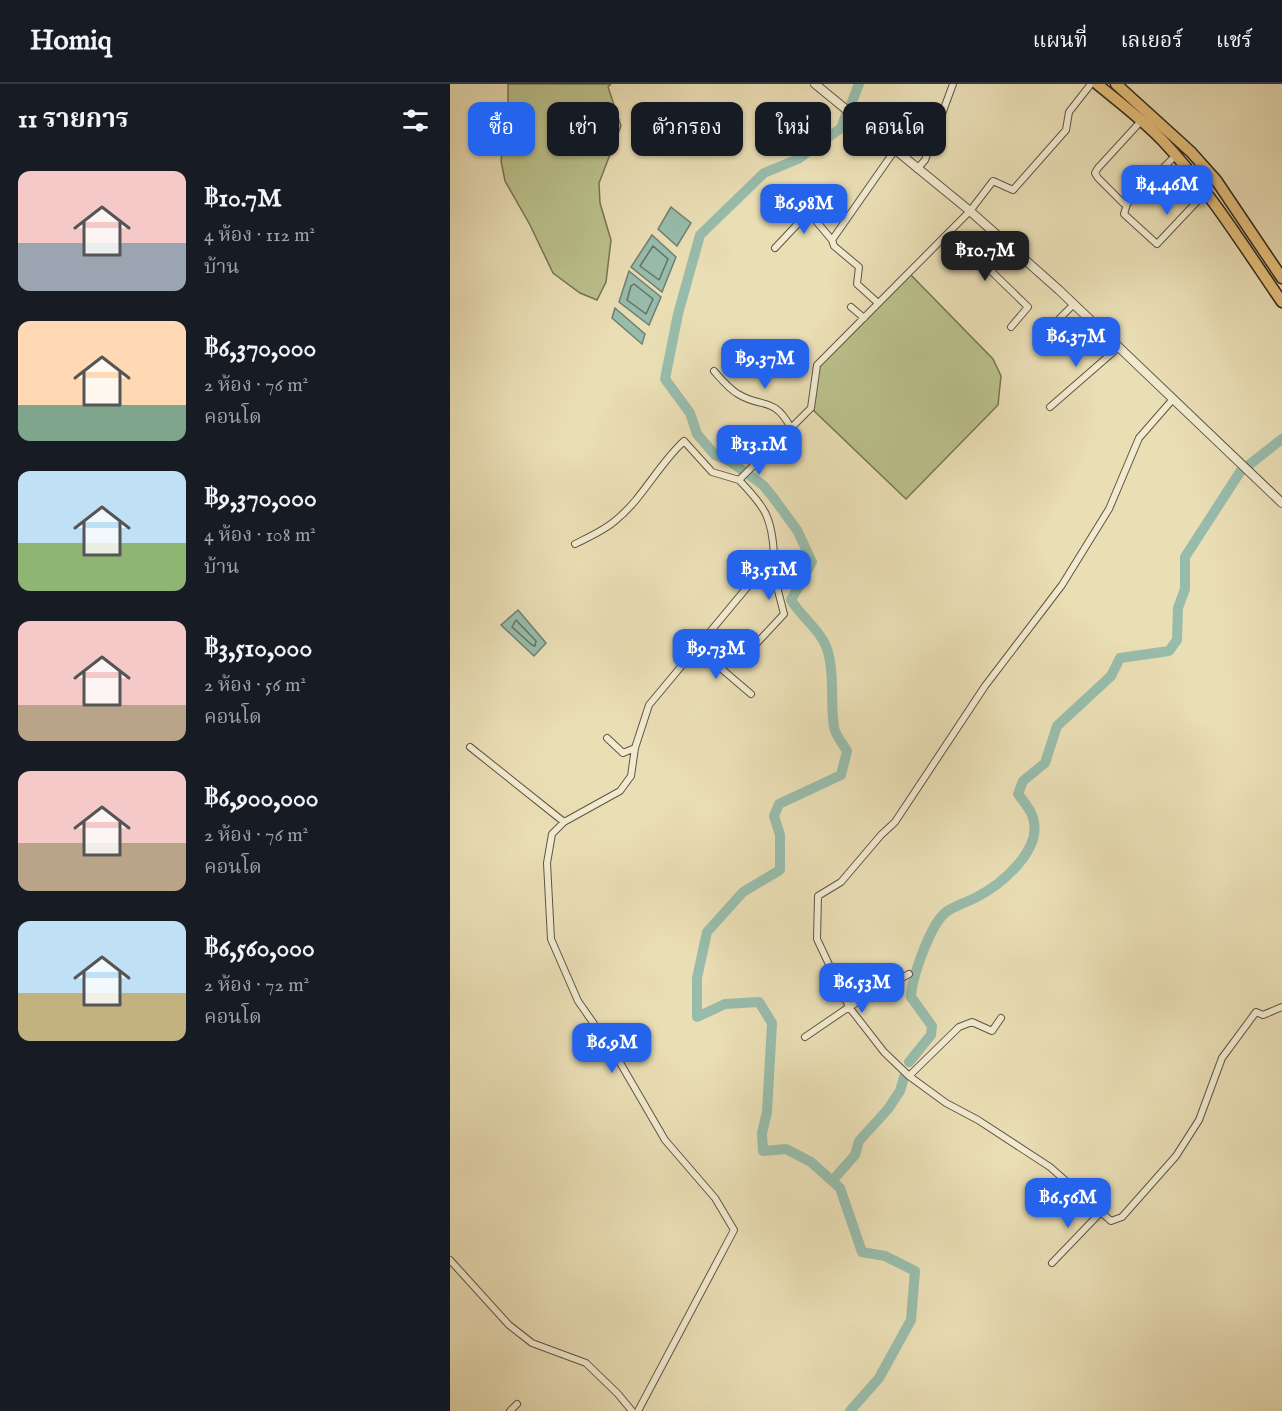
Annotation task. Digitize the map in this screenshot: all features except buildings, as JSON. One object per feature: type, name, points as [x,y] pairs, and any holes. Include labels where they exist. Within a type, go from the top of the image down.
[{"type":"highway","points":[[1097,84],[1142,120],[1176,155],[1206,192],[1282,303]]},
{"type":"highway","points":[[1116,84],[1191,152],[1216,180],[1282,278]]},
{"type":"street","points":[[815,84],[843,107]]},
{"type":"street","points":[[917,169],[925,160],[953,84]]},
{"type":"street","points":[[740,479],[811,408],[817,365],[970,211],[993,181],[1012,190],[1066,130],[1069,112],[1091,84]]},
{"type":"street","points":[[1127,204],[1123,203],[1095,173],[1142,120]]},
{"type":"street","points":[[1176,155],[1127,204],[1124,214],[1157,244],[1206,192]]},
{"type":"street","points":[[832,240],[891,156]]},
{"type":"street","points":[[902,156],[1012,248],[1282,503]]},
{"type":"street","points":[[775,249],[806,215],[811,215],[832,240],[834,246],[859,267],[857,284],[878,303]]},
{"type":"street","points":[[1011,327],[1028,307],[991,271],[1012,248]]},
{"type":"street","points":[[1054,324],[1073,305]]},
{"type":"street","points":[[851,307],[864,318]]},
{"type":"street","points":[[1050,407],[1119,347]]},
{"type":"street","points":[[714,371],[738,395],[770,404],[783,414],[791,428]]},
{"type":"street","points":[[1173,399],[1139,438],[1109,509],[1062,585],[986,686],[896,822],[881,835],[841,882],[818,896],[817,939],[849,1007],[884,1052],[909,1076],[946,1103],[978,1120],[1050,1167],[1111,1221],[1122,1217],[1176,1156],[1199,1120],[1222,1058],[1256,1012],[1263,1015],[1282,1007]]},
{"type":"street","points":[[575,544],[616,521],[669,455],[684,441],[712,472],[740,479],[764,506],[773,539],[775,579],[784,614],[756,644]]},
{"type":"street","points":[[638,1411],[734,1230],[715,1197],[665,1140],[615,1054],[578,1001],[551,939],[547,863],[552,834],[564,822],[620,791],[631,776],[635,748],[649,705],[773,557]]},
{"type":"street","points":[[697,648],[751,694]]},
{"type":"street","points":[[607,738],[623,753],[635,748]]},
{"type":"street","points":[[470,747],[564,822]]},
{"type":"street","points":[[805,1037],[849,1007],[909,974]]},
{"type":"street","points":[[909,1076],[959,1027],[972,1022],[992,1031],[1001,1018]]},
{"type":"street","points":[[1052,1263],[1102,1211]]},
{"type":"street","points":[[450,1260],[509,1325],[532,1342],[586,1363],[612,1387],[632,1411]]},
{"type":"street","points":[[510,1411],[517,1404]]},
{"type":"green space","points":[[508,84],[611,84],[608,87],[613,102],[547,102],[547,156],[609,156],[599,183],[600,203],[611,240],[606,282],[597,300],[580,293],[553,273],[530,225],[505,181],[502,156],[535,156],[535,102],[508,102]]},
{"type":"green space","points":[[909,273],[993,359],[1001,376],[998,405],[906,499],[811,408],[817,365]]},
{"type":"water","points":[[671,207],[691,223],[677,246],[658,229]]},
{"type":"water","points":[[652,235],[676,257],[662,292],[631,267]]},
{"type":"water","points":[[629,271],[661,297],[649,325],[619,302]]},
{"type":"water","points":[[615,308],[645,334],[642,344],[612,318]]},
{"type":"water","points":[[518,610],[546,643],[534,656],[501,625]]},
{"type":"waterway","points":[[852,102],[859,84]]},
{"type":"waterway","points":[[843,123],[841,128],[798,159],[764,173],[700,235],[678,314],[665,379],[690,413],[697,434],[715,455],[728,460],[763,485],[797,530],[812,562],[791,600],[822,638],[828,652],[834,727],[847,751],[841,775],[779,804],[774,816],[780,835],[780,870],[743,892],[707,932],[697,978],[697,1017],[725,1004],[759,1002],[772,1023],[767,1112],[762,1133],[763,1151],[786,1149],[811,1162],[840,1188],[862,1252],[885,1256],[915,1271],[911,1320],[879,1378],[850,1411]]},
{"type":"waterway","points":[[909,1062],[931,1035],[932,1026],[911,997],[918,965],[934,928],[946,912],[996,885],[1018,865],[1026,854],[1032,842],[1034,830],[1031,811],[1018,794],[1023,781],[1045,763],[1057,726],[1111,676],[1120,658],[1169,651],[1177,640],[1178,608],[1185,589],[1185,557],[1240,472],[1282,439]]},
{"type":"waterway","points":[[832,1181],[855,1155],[859,1141],[888,1109],[900,1091],[905,1074]]}]
